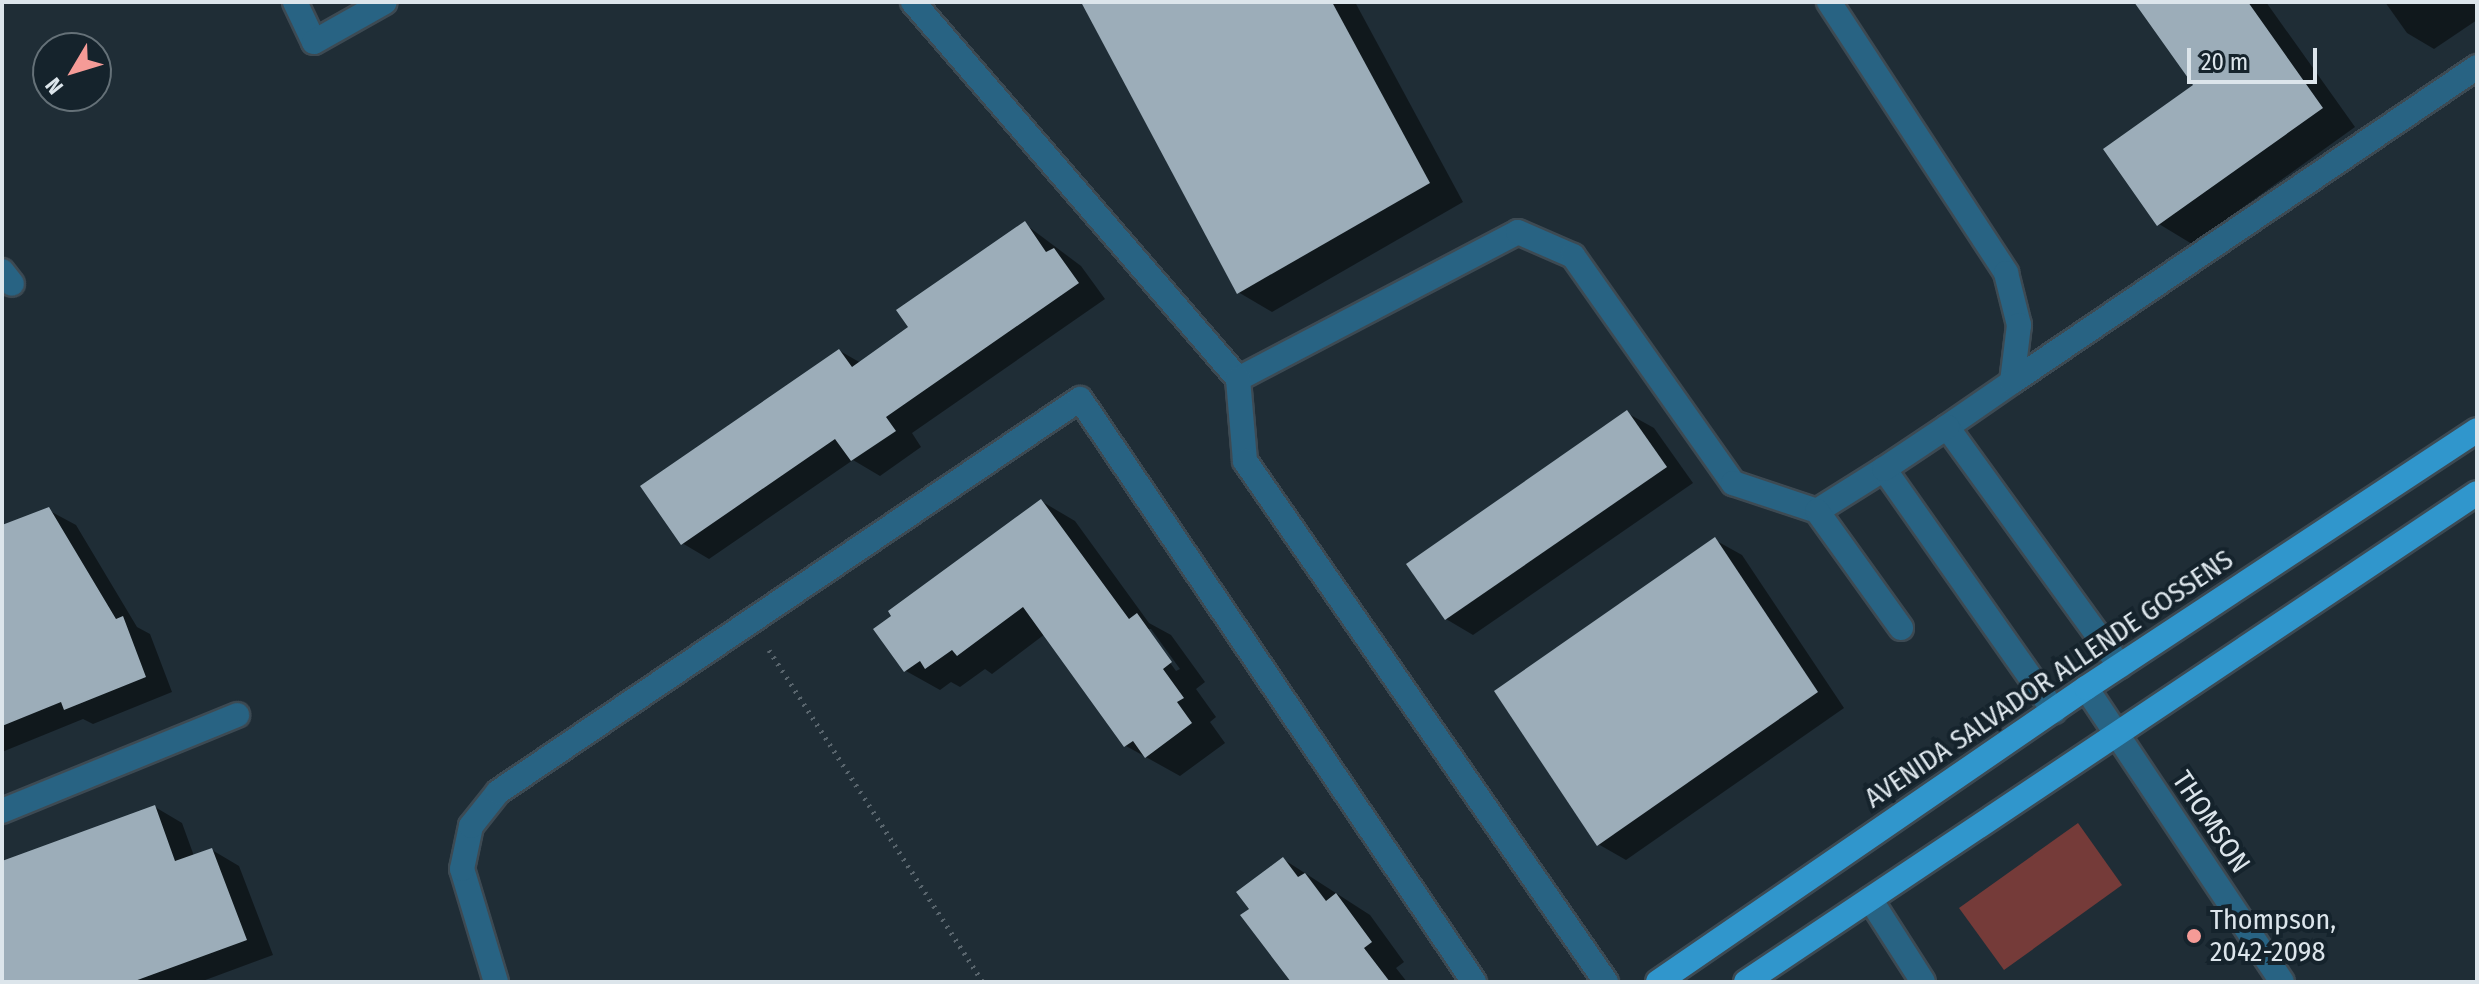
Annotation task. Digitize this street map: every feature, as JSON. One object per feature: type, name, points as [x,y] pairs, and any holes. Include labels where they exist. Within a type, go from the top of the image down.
[{"type":"main road","name":"AVENIDA SALVADOR ALLENDE GOSSENS","points":[[1658,982],[2086,688],[2477,430]]},
{"type":"main road","points":[[1746,982],[2477,493]]},
{"type":"street","points":[[295,2],[314,42],[385,2]]},
{"type":"street","points":[[913,2],[1238,379],[1245,461],[1606,982]]},
{"type":"street","points":[[1829,2],[2006,273],[2019,325],[2012,382]]},
{"type":"street","points":[[1817,511],[1947,427],[2477,67]]},
{"type":"street","points":[[1238,379],[1518,232],[1573,256],[1733,483],[1817,511],[1901,628]]},
{"type":"street","points":[[496,982],[462,869],[471,826],[498,792],[749,618],[1080,399],[1474,982]]},
{"type":"street","points":[[1947,427],[2120,666]]},
{"type":"street","points":[[1884,469],[2054,711]]},
{"type":"street","name":"THOMSON","points":[[2086,688],[2282,982]]},
{"type":"street","points":[[2,811],[237,715]]},
{"type":"street","points":[[1870,899],[1923,982]]},
{"type":"path","points":[[749,618],[983,982]]},
{"type":"shaded area","points":[[2078,823],[2122,885],[2004,970],[1959,908]]},
{"type":"building","points":[[1081,2],[1332,2],[1430,183],[1237,294]]},
{"type":"building","points":[[2134,2],[2248,2],[2323,108],[2157,226],[2103,149],[2193,85]]},
{"type":"building","points":[[1025,221],[1046,252],[1054,248],[1079,283],[886,417],[896,431],[851,461],[835,439],[681,545],[640,486],[839,349],[852,367],[908,327],[896,310]]},
{"type":"building","points":[[1627,410],[1667,467],[1445,620],[1406,564]]},
{"type":"building","points":[[1041,499],[1129,619],[1137,613],[1172,662],[1163,669],[1184,698],[1177,702],[1192,723],[1145,758],[1133,741],[1124,747],[1023,607],[957,656],[952,650],[925,669],[920,661],[904,672],[873,629],[891,616],[888,611]]},
{"type":"building","points":[[49,507],[116,619],[123,616],[146,677],[64,710],[61,702],[2,726],[2,525]]},
{"type":"building","points":[[1715,537],[1818,692],[1597,846],[1494,691]]},
{"type":"building","points":[[155,805],[175,861],[212,848],[247,940],[132,982],[2,982],[2,861]]},
{"type":"building","points":[[1283,857],[1298,877],[1305,873],[1326,901],[1336,893],[1372,942],[1364,948],[1390,982],[1291,982],[1240,915],[1249,909],[1236,892]]},
{"type":"place","name":"Thompson, 2042-2098","points":[[2194,936]]}]
